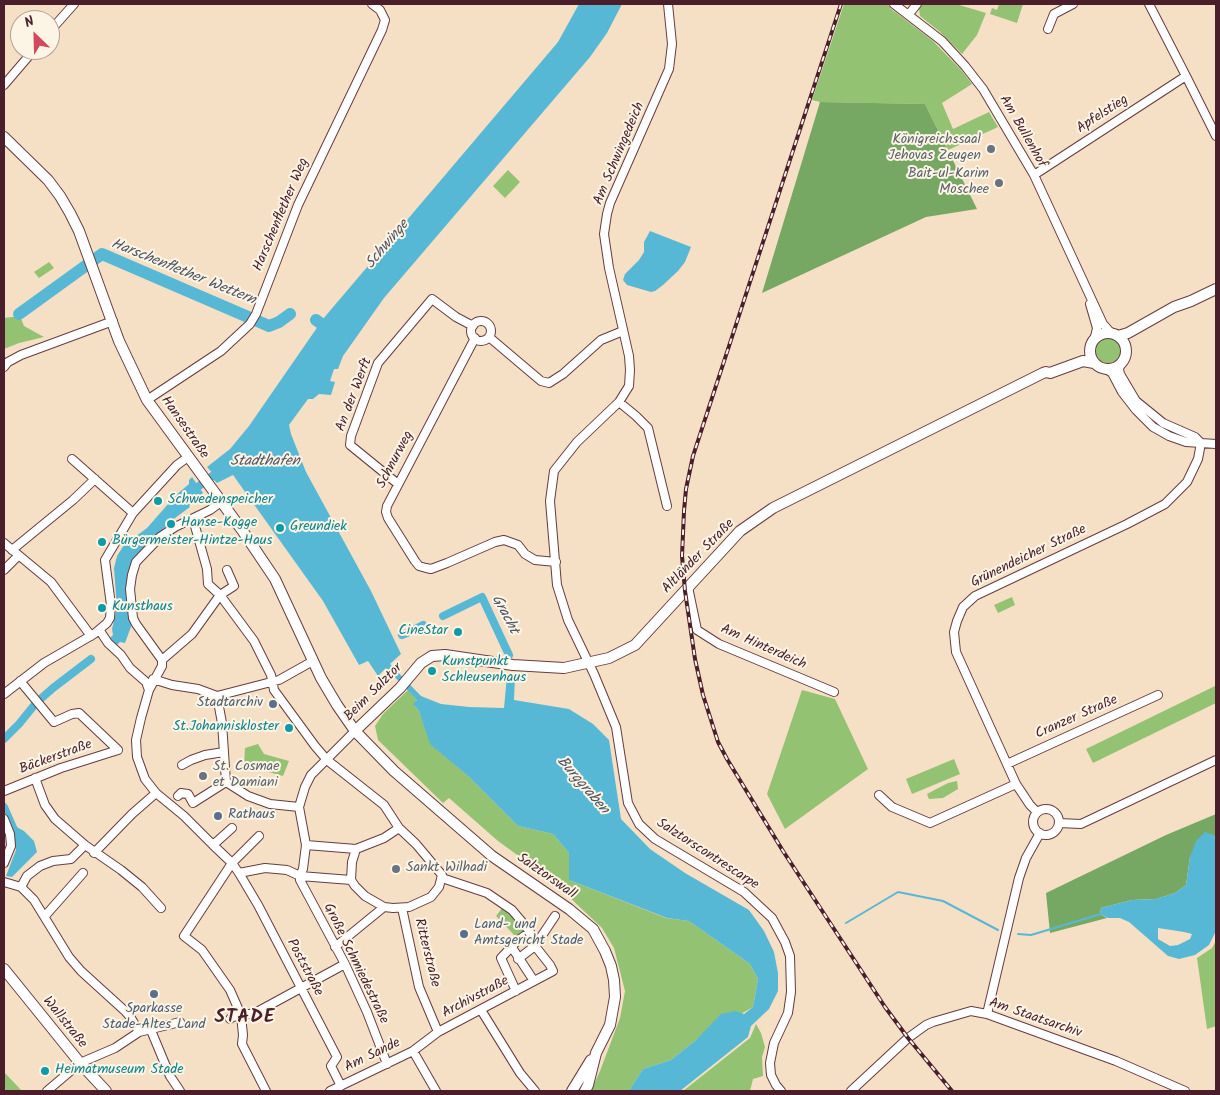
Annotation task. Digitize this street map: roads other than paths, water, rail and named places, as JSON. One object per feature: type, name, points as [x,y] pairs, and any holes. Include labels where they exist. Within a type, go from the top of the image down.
[{"type":"main road","name":"Hansestraße","points":[[4,137],[34,165],[60,196],[79,231],[119,341],[147,400],[275,579],[313,661],[337,705],[355,731]]},
{"type":"main road","points":[[1191,301],[1174,307],[1128,332],[1102,333],[1095,337],[1090,347],[1090,355],[1094,363],[1106,369],[1114,368],[1121,363],[1126,355],[1128,341],[1191,301],[1216,289]]},
{"type":"main road","points":[[1114,334],[1126,346]]},
{"type":"main road","name":"Altländer Straße","points":[[445,655],[522,666],[564,668],[589,664],[609,658],[635,645],[740,531],[773,508],[1046,372],[1048,368],[1084,354],[1090,347]]},
{"type":"main road","name":"Altländer Straße","points":[[1046,372],[1050,373],[1083,361],[1094,363]]},
{"type":"main road","name":"Beim Salztor","points":[[355,731],[427,658],[445,655]]},
{"type":"main road","name":"Salztorswall","points":[[355,731],[394,771],[492,856],[569,909],[593,929],[608,957],[615,990],[610,1025],[596,1053],[585,1091]]},
{"type":"main road","name":"Wallstraße","points":[[4,969],[80,1063],[106,1091]]},
{"type":"main road","points":[[572,1091],[596,1053]]},
{"type":"street","points":[[60,20],[74,4]]},
{"type":"street","name":"Harschenflether Weg","points":[[147,400],[220,351],[250,324],[256,314],[298,205],[382,30],[385,20],[380,10],[372,4]]},
{"type":"street","name":"Am Schwingedeich","points":[[589,664],[568,620],[557,585],[550,501],[554,471],[577,442],[619,402],[629,386],[629,356],[609,268],[604,234],[607,214],[621,177],[669,69],[672,44],[668,4]]},
{"type":"street","name":"Am Bullenhof","points":[[894,4],[942,41],[974,77],[1034,175],[1103,325],[1114,334]]},
{"type":"street","points":[[909,14],[917,4]]},
{"type":"street","points":[[1048,29],[1054,14],[1073,4]]},
{"type":"street","points":[[1149,4],[1216,136]]},
{"type":"street","points":[[4,85],[25,60]]},
{"type":"street","name":"Apfelstieg","points":[[1034,175],[1186,76]]},
{"type":"street","name":"Am Bullenhof","points":[[1083,284],[1096,326],[1095,337]]},
{"type":"street","name":"An der Werft","points":[[398,484],[350,445],[351,436],[378,363],[432,299],[456,317],[473,326]]},
{"type":"street","points":[[4,367],[8,362],[21,355],[113,321]]},
{"type":"street","points":[[480,322],[486,323],[491,330],[488,337],[483,341],[475,338],[472,333],[473,326],[480,322]]},
{"type":"street","points":[[488,337],[541,381],[550,383],[601,340],[623,331]]},
{"type":"street","name":"Schnurweg","points":[[475,338],[398,484],[386,512],[403,544],[419,566],[431,568],[504,540],[518,545],[525,554],[535,560],[556,562]]},
{"type":"street","points":[[1121,363],[1120,374],[1136,401],[1163,423],[1195,437],[1201,443]]},
{"type":"street","points":[[1106,369],[1113,374],[1128,400],[1149,423],[1163,433],[1192,444],[1216,444]]},
{"type":"street","points":[[619,402],[648,428],[667,506]]},
{"type":"street","name":"Grünendeicher Straße","points":[[1037,812],[1030,806],[1016,784],[956,652],[954,632],[963,606],[975,596],[1165,504],[1187,482],[1198,459],[1201,443]]},
{"type":"street","points":[[4,694],[44,662],[100,631],[107,623],[111,611],[106,560],[133,512],[177,465],[188,457]]},
{"type":"street","points":[[72,459],[133,512]]},
{"type":"street","points":[[12,550],[73,500],[95,479]]},
{"type":"street","points":[[221,502],[160,537],[136,562],[130,589],[136,624],[162,660],[192,634],[220,595],[234,586],[227,570]]},
{"type":"street","points":[[193,519],[207,569],[208,584],[220,595],[254,642],[271,675],[274,690],[327,760],[384,805],[399,828],[442,875],[439,887],[431,897],[417,904],[402,908],[384,907],[365,896],[352,880],[352,862],[356,849]]},
{"type":"street","points":[[4,543],[51,582],[91,636]]},
{"type":"street","points":[[4,570],[18,556]]},
{"type":"street","name":"Am Hinterdeich","points":[[688,587],[697,630],[719,644],[834,692]]},
{"type":"street","points":[[100,631],[130,668],[149,684],[198,689],[217,696],[272,683],[313,661]]},
{"type":"street","name":"Poststraße","points":[[162,660],[162,666],[149,684],[138,733],[136,748],[141,770],[156,793],[184,816],[232,863],[239,873],[258,905],[337,1058],[332,1066],[341,1086]]},
{"type":"street","name":"Salztorscontrescarpe","points":[[589,664],[616,727],[628,803],[639,824],[655,839],[744,892],[772,918],[785,942],[790,956],[791,998],[786,1018],[774,1043],[770,1063],[772,1075],[781,1091]]},
{"type":"street","name":"Bäckerstraße","points":[[5,791],[35,778],[118,750],[82,715],[75,713],[54,722],[20,681]]},
{"type":"street","name":"Cranzer Straße","points":[[1007,764],[1158,695]]},
{"type":"street","points":[[217,696],[222,723],[226,782]]},
{"type":"street","name":"Beim Salztor","points":[[299,807],[311,775],[355,731]]},
{"type":"street","points":[[182,765],[191,760],[224,752]]},
{"type":"street","points":[[1058,823],[1081,824],[1216,760]]},
{"type":"street","points":[[35,778],[45,805],[55,819],[94,853],[121,870],[142,887],[161,908]]},
{"type":"street","points":[[178,796],[181,793],[188,794],[193,803],[226,782]]},
{"type":"street","points":[[226,782],[248,796],[270,804],[299,807],[306,845],[303,869],[300,876]]},
{"type":"street","points":[[879,795],[892,808],[930,823],[1016,784]]},
{"type":"street","points":[[94,853],[132,814],[156,793]]},
{"type":"street","points":[[1044,809],[1052,810],[1057,816],[1058,823],[1052,833],[1040,833],[1033,825],[1033,818],[1037,812],[1044,809]]},
{"type":"street","points":[[4,819],[10,834],[11,846],[4,863]]},
{"type":"street","points":[[213,845],[232,828]]},
{"type":"street","points":[[306,845],[356,849],[384,838],[399,828]]},
{"type":"street","points":[[987,1014],[1019,878],[1026,858],[1040,833]]},
{"type":"street","points":[[259,836],[232,863],[184,936],[202,950],[230,990],[242,1015],[242,1044],[266,1091]]},
{"type":"street","points":[[20,887],[27,876],[40,866],[71,859],[85,845]]},
{"type":"street","points":[[239,873],[265,868],[287,870],[300,876],[352,880]]},
{"type":"street","points":[[45,916],[83,873]]},
{"type":"street","name":"Große Schmiedestraße","points":[[300,876],[300,880],[345,964],[367,1012],[387,1064]]},
{"type":"street","points":[[442,878],[487,893],[512,910],[530,932],[534,946]]},
{"type":"street","points":[[8,883],[20,887],[34,900],[58,940],[81,971],[125,1011],[138,1032]]},
{"type":"street","points":[[335,947],[384,907]]},
{"type":"street","name":"Ritterstraße","points":[[402,908],[420,987],[438,1032]]},
{"type":"street","points":[[518,959],[534,946],[555,916]]},
{"type":"street","points":[[516,991],[501,958],[511,946],[530,932]]},
{"type":"street","points":[[511,946],[534,981]]},
{"type":"street","name":"Archivstraße","points":[[412,1051],[438,1032],[553,971],[534,946]]},
{"type":"street","points":[[230,1019],[232,1016],[255,1013],[345,964]]},
{"type":"street","points":[[481,1010],[520,1073],[535,1091]]},
{"type":"street","name":"Am Staatsarchiv","points":[[851,1091],[908,1038],[926,1025],[971,1011],[987,1014],[1116,1062],[1184,1091]]},
{"type":"street","points":[[47,1091],[80,1063],[115,1048],[138,1032],[180,1022]]},
{"type":"street","points":[[150,1028],[170,1076],[180,1091]]},
{"type":"street","name":"Am Sande","points":[[330,1091],[412,1051],[436,1091]]},
{"type":"water","points":[[579,4],[622,4],[607,33],[590,57],[384,298],[343,356],[338,369],[334,369],[330,381],[335,382],[331,395],[319,394],[313,399],[308,399],[289,425],[306,472],[371,591],[401,654],[390,664],[421,696],[441,704],[504,708],[507,676],[515,677],[514,700],[569,709],[593,724],[609,740],[621,819],[650,849],[685,873],[749,910],[764,931],[774,952],[778,973],[778,991],[769,1009],[751,1026],[748,1037],[680,1091],[629,1091],[643,1069],[671,1060],[696,1040],[721,1014],[736,1011],[744,1014],[753,1007],[758,979],[750,964],[689,921],[667,918],[569,880],[569,853],[553,834],[518,826],[469,777],[430,744],[419,711],[413,704],[417,700],[386,668],[378,676],[368,661],[359,665],[323,601],[233,475],[217,483],[213,479],[216,477],[207,467],[230,449],[249,426],[323,319],[558,42]]},
{"type":"water","points":[[650,231],[691,247],[685,262],[678,271],[663,285],[651,292],[627,285],[623,280],[625,274],[644,252],[644,242]]},
{"type":"water","points":[[192,477],[203,493],[190,507],[148,543],[136,557],[130,569],[126,593],[132,624],[125,643],[120,642],[117,645],[110,638],[113,635],[112,629],[117,608],[114,568],[117,556],[124,545],[147,528],[176,495],[189,484],[189,480]]},
{"type":"water","points":[[11,824],[24,831],[34,841],[37,852],[12,877],[6,876],[16,850]]},
{"type":"water","points":[[1205,832],[1214,835],[1216,844],[1216,931],[1209,945],[1195,955],[1179,959],[1168,956],[1129,922],[1120,918],[1108,918],[1100,914],[1101,908],[1132,900],[1156,899],[1175,893],[1186,885],[1190,857],[1196,841]],"holes":[[[1158,928],[1192,934],[1190,939],[1178,945],[1170,946],[1158,939]]]},
{"type":"waterway","name":"Harschenflether Wettern","points":[[19,314],[102,254],[269,326],[290,314]]},
{"type":"waterway","name":"Harschenflether Wettern","points":[[316,320],[334,333]]},
{"type":"waterway","name":"Schwinge","points":[[191,492],[222,469]]},
{"type":"waterway","name":"Gracht","points":[[443,616],[482,597],[509,655]]},
{"type":"waterway","name":"Gracht","points":[[413,630],[423,625]]},
{"type":"waterway","name":"Gracht","points":[[402,635],[407,633]]},
{"type":"waterway","points":[[4,739],[36,703],[91,659]]},
{"type":"waterway","points":[[4,807],[15,832]]},
{"type":"waterway","points":[[846,923],[898,892],[943,901],[998,930]]},
{"type":"waterway","points":[[1018,934],[1031,935],[1101,914]]},
{"type":"railway","points":[[841,4],[693,456],[686,489],[684,511],[682,556],[685,591],[695,659],[703,695],[718,742],[727,759],[783,851],[885,1007],[952,1091]]},
{"type":"place","name":"Königreichssaal Jehovas Zeugen","points":[[991,149]]},
{"type":"place","name":"Bait-ul-Karim Moschee","points":[[999,183]]},
{"type":"place","name":"Schwedenspeicher","points":[[158,501]]},
{"type":"place","name":"Hanse-Kogge","points":[[171,524]]},
{"type":"place","name":"Greundiek","points":[[280,528]]},
{"type":"place","name":"Bürgermeister-Hintze-Haus","points":[[102,542]]},
{"type":"place","name":"Kunsthaus","points":[[102,608]]},
{"type":"place","name":"CineStar","points":[[458,632]]},
{"type":"place","name":"Kunstpunkt Schleusenhaus","points":[[432,671]]},
{"type":"place","name":"Stadtarchiv","points":[[273,704]]},
{"type":"place","name":"St.Johanniskloster","points":[[289,728]]},
{"type":"place","name":"St. Cosmae et Damiani","points":[[203,776]]},
{"type":"place","name":"Rathaus","points":[[218,816]]},
{"type":"place","name":"Sankt Wilhadi","points":[[396,869]]},
{"type":"place","name":"Land- und Amtsgericht Stade","points":[[464,934]]},
{"type":"place","name":"Sparkasse Stade-Altes Land","points":[[154,994]]},
{"type":"place","name":"Heimatmuseum Stade","points":[[45,1071]]},
{"type":"district","name":"STADE","points":[[245,1019]]},
{"type":"water label","name":"Stadthafen","points":[[265,462]]},
{"type":"water label","name":"Burggraben","points":[[582,786]]}]
